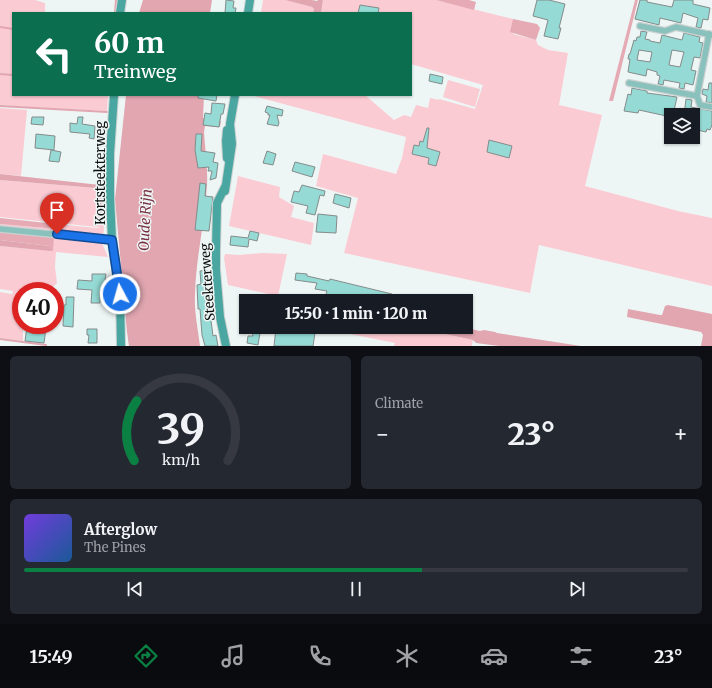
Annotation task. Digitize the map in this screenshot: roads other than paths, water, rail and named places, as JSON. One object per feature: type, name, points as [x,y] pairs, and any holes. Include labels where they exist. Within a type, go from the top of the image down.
[{"type":"main road","points":[[120,12],[122,0]]},
{"type":"main road","points":[[248,12],[250,0]]},
{"type":"main road","name":"Kortsteekterweg","points":[[114,96],[110,154],[112,240],[120,294],[120,346]]},
{"type":"main road","name":"Steekterweg","points":[[226,346],[220,317],[216,270],[216,216],[220,212],[224,201],[228,163],[226,141],[227,130],[230,124],[235,96]]},
{"type":"street","points":[[640,26],[665,31],[676,27],[711,35],[697,96],[700,105],[712,107]]},
{"type":"street","points":[[629,83],[697,96]]},
{"type":"street","points":[[0,229],[112,240]]},
{"type":"water","points":[[143,0],[212,0],[210,12],[139,12]]},
{"type":"water","points":[[285,0],[323,0],[321,12],[313,12],[314,9],[312,7]]},
{"type":"water","name":"Oude Rijn","points":[[126,96],[204,96],[203,118],[221,121],[220,127],[205,126],[204,132],[207,185],[197,266],[195,301],[200,346],[129,346],[115,199]]},
{"type":"water","points":[[0,174],[100,185],[102,217],[100,217],[98,191],[96,188],[0,180]]},
{"type":"water","points":[[0,240],[50,246],[50,251],[0,246]]},
{"type":"water","points":[[668,305],[712,314],[712,346],[701,346],[703,335],[701,332],[627,317],[628,309],[662,315],[665,306]]},
{"type":"water","points":[[473,329],[480,331],[484,330],[581,346],[499,346],[476,343],[473,340],[445,334],[473,334]]},
{"type":"waterway","points":[[115,12],[116,0]]},
{"type":"waterway","points":[[0,27],[12,29]]},
{"type":"waterway","points":[[0,74],[12,75]]},
{"type":"waterway","points":[[0,106],[107,112]]},
{"type":"waterway","points":[[0,339],[46,345]]}]
